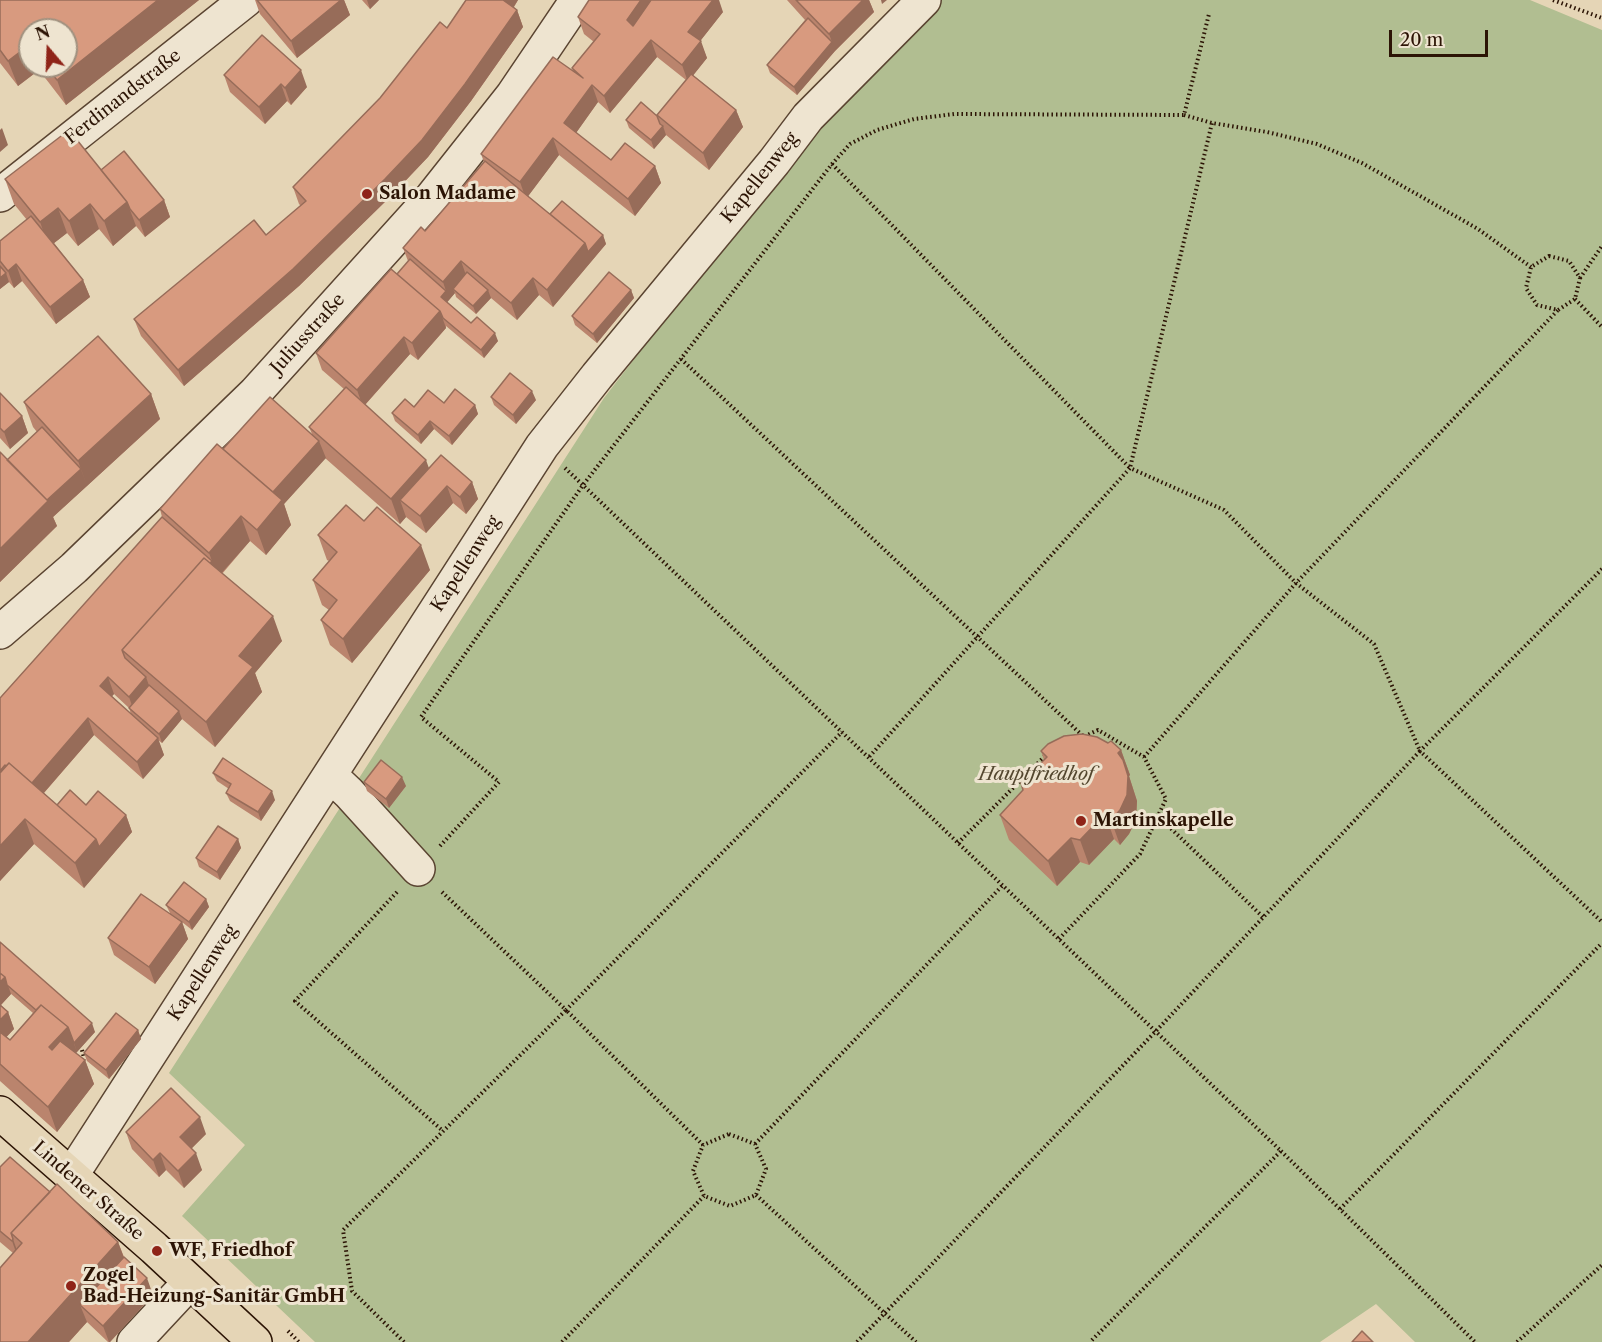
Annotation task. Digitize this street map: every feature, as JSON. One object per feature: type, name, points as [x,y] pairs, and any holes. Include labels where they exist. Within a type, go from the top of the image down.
[{"type":"main road","name":"Lindener Straße","points":[[0,1113],[255,1342]]},
{"type":"street","name":"Ferdinandstraße","points":[[0,195],[246,0]]},
{"type":"street","name":"Juliusstraße","points":[[0,632],[74,568],[255,393],[432,197],[512,96],[577,0]]},
{"type":"street","name":"Kapellenweg","points":[[71,1176],[542,446],[774,162],[808,117],[924,0]]},
{"type":"street","points":[[330,775],[350,793],[418,869]]},
{"type":"street","points":[[134,1342],[190,1282]]},
{"type":"path","points":[[1553,0],[1602,18]]},
{"type":"path","points":[[1184,115],[1209,14]]},
{"type":"path","points":[[443,1131],[295,1001],[499,782],[421,717],[583,485],[832,164],[850,144],[878,130],[914,119],[954,114],[1184,115],[1212,123],[1267,132],[1317,144],[1362,163],[1478,229],[1531,267]]},
{"type":"path","points":[[868,757],[1130,468],[1212,123]]},
{"type":"path","points":[[832,164],[1130,468],[1224,510],[1296,583],[1374,644],[1419,751],[1602,922]]},
{"type":"path","points":[[1144,757],[1296,583],[1558,310],[1575,299],[1580,278],[1602,246]]},
{"type":"path","points":[[1558,310],[1537,306],[1526,288],[1531,267],[1549,256],[1569,261],[1580,278]]},
{"type":"path","points":[[1575,299],[1602,327]]},
{"type":"path","points":[[681,359],[1083,737]]},
{"type":"path","points":[[542,446],[1281,1150],[1475,1342]]},
{"type":"path","points":[[857,1342],[1156,1031],[1419,751],[1602,568]]},
{"type":"path","points":[[1059,939],[1140,854],[1166,799],[1144,757],[1098,730],[1073,742]]},
{"type":"path","points":[[404,1342],[352,1291],[343,1230],[566,1010],[842,732]]},
{"type":"path","points":[[958,843],[1044,756],[1053,751]]},
{"type":"path","points":[[1158,816],[1263,917]]},
{"type":"path","points":[[418,869],[703,1145]]},
{"type":"path","points":[[755,1143],[1003,885]]},
{"type":"path","points":[[1340,1209],[1602,943]]},
{"type":"path","points":[[76,1071],[84,1058],[82,1050],[77,1054]]},
{"type":"path","points":[[72,1059],[81,1065]]},
{"type":"path","points":[[729,1134],[755,1143],[766,1169],[756,1195],[730,1206],[704,1196],[693,1171],[703,1145],[729,1134]]},
{"type":"path","points":[[1090,1342],[1281,1150]]},
{"type":"path","points":[[756,1195],[916,1342]]},
{"type":"path","points":[[562,1342],[704,1196]]},
{"type":"path","points":[[1517,1342],[1602,1264]]},
{"type":"green space","name":"Hauptfriedhof","points":[[940,0],[1530,0],[1602,30],[1602,1342],[1415,1342],[1376,1304],[1320,1342],[315,1342],[182,1216],[245,1145],[169,1073],[604,398],[814,127]]},
{"type":"building","points":[[0,0],[158,0],[78,63],[78,18],[18,18],[18,53],[8,61],[0,50]]},
{"type":"building","points":[[257,0],[341,0],[291,41]]},
{"type":"building","points":[[466,0],[503,0],[517,10],[422,140],[293,269],[178,370],[134,319],[254,220],[266,235],[306,201],[293,187],[380,98],[440,22],[447,28]]},
{"type":"building","points":[[589,0],[641,0],[627,20],[633,26],[651,0],[713,0],[688,32],[701,41],[682,65],[651,40],[604,96],[592,85],[564,123],[611,160],[625,143],[655,166],[628,199],[553,138],[520,182],[481,154],[553,57],[583,78],[572,68],[600,34],[578,17]]},
{"type":"building","points":[[796,0],[863,0],[829,34]]},
{"type":"building","points":[[808,18],[832,42],[794,87],[767,65]]},
{"type":"building","points":[[262,35],[301,70],[285,88],[281,84],[259,107],[224,75]]},
{"type":"building","points":[[691,74],[736,110],[703,153],[657,115]]},
{"type":"building","points":[[641,102],[657,116],[663,126],[651,140],[626,120]]},
{"type":"building","points":[[69,130],[127,202],[104,221],[90,204],[69,221],[58,208],[40,222],[5,179]]},
{"type":"building","points":[[124,151],[164,200],[139,220],[101,170]]},
{"type":"building","points":[[485,161],[585,243],[547,290],[533,278],[511,303],[461,261],[443,282],[403,248],[421,227],[425,231]]},
{"type":"building","points":[[562,201],[603,235],[588,252],[585,243],[550,214]]},
{"type":"building","points":[[31,216],[83,280],[50,307],[16,264],[8,271],[0,261],[0,241]]},
{"type":"building","points":[[410,259],[446,291],[441,297],[471,323],[477,317],[495,333],[481,350],[397,274]]},
{"type":"building","points":[[0,266],[6,273],[0,278]]},
{"type":"building","points":[[391,269],[440,311],[412,343],[404,337],[357,390],[316,353]]},
{"type":"building","points":[[467,272],[488,290],[473,306],[453,289]]},
{"type":"building","points":[[609,272],[631,290],[593,334],[572,316]]},
{"type":"building","points":[[98,336],[151,394],[78,461],[24,402]]},
{"type":"building","points":[[510,373],[532,391],[513,415],[491,397]]},
{"type":"building","points":[[346,387],[426,460],[391,499],[309,427]]},
{"type":"building","points":[[455,389],[475,405],[449,436],[430,421],[418,435],[392,413],[405,399],[414,407],[428,390],[444,403]]},
{"type":"building","points":[[0,393],[22,416],[4,432],[0,428]]},
{"type":"building","points":[[270,397],[319,441],[273,492],[223,449]]},
{"type":"building","points":[[42,427],[81,469],[47,500],[7,460]]},
{"type":"building","points":[[217,444],[282,500],[257,530],[241,516],[209,553],[160,509]]},
{"type":"building","points":[[0,452],[48,501],[0,549]]},
{"type":"building","points":[[441,455],[472,482],[460,497],[447,486],[420,516],[400,500]]},
{"type":"building","points":[[346,505],[364,521],[377,507],[421,545],[343,639],[321,620],[337,600],[313,580],[337,552],[318,535]]},
{"type":"building","points":[[162,517],[212,561],[210,563],[204,558],[122,650],[125,658],[146,677],[129,697],[108,677],[100,686],[158,738],[137,762],[88,718],[32,783],[9,763],[0,771],[0,698]]},
{"type":"building","points":[[204,558],[273,616],[239,656],[253,667],[206,722],[122,650]]},
{"type":"building","points":[[149,685],[179,711],[159,734],[129,708]]},
{"type":"building","name":"Martinskapelle","points":[[1082,734],[1097,737],[1108,743],[1111,741],[1121,750],[1118,753],[1128,776],[1127,795],[1120,810],[1111,820],[1105,814],[1080,840],[1071,838],[1048,861],[1000,815],[1023,790],[1021,783],[1047,757],[1041,751],[1048,744],[1064,736]]},
{"type":"building","points":[[223,758],[272,791],[258,812],[226,793],[231,784],[213,773]]},
{"type":"building","points":[[381,760],[402,777],[386,799],[364,782]]},
{"type":"building","points":[[9,763],[96,839],[75,863],[25,819],[0,846],[0,773]]},
{"type":"building","points":[[70,790],[86,805],[98,791],[126,815],[99,847],[96,839],[57,805]]},
{"type":"building","points":[[218,826],[238,839],[217,872],[196,858]]},
{"type":"building","points":[[184,882],[206,899],[189,922],[166,905]]},
{"type":"building","points":[[141,894],[182,922],[149,967],[108,938]]},
{"type":"building","points":[[0,942],[92,1023],[74,1043],[68,1027],[41,1005],[36,1010],[7,985],[5,977],[0,973]]},
{"type":"building","points":[[0,1005],[8,1012],[0,1020]]},
{"type":"building","points":[[41,1005],[68,1027],[49,1047],[52,1050],[60,1041],[85,1060],[48,1107],[0,1064],[0,1032],[10,1040]]},
{"type":"building","points":[[116,1013],[138,1030],[106,1070],[84,1053]]},
{"type":"building","points":[[171,1088],[200,1117],[180,1137],[196,1153],[178,1171],[160,1153],[153,1160],[126,1132]]},
{"type":"building","points":[[10,1157],[50,1192],[11,1233],[12,1241],[0,1231],[0,1167]]},
{"type":"building","points":[[57,1184],[118,1242],[28,1342],[0,1342],[0,1268],[22,1243],[11,1233]]},
{"type":"building","points":[[124,1257],[147,1278],[103,1326],[80,1305]]},
{"type":"building","points":[[1362,1331],[1373,1342],[1352,1342]]},
{"type":"place","name":"Salon Madame","points":[[367,194]]},
{"type":"place","name":"Martinskapelle","points":[[1081,821]]},
{"type":"place","name":"WF, Friedhof","points":[[157,1251]]},
{"type":"place","name":"Zogel Bad-Heizung-Sanitär GmbH","points":[[71,1286]]}]
